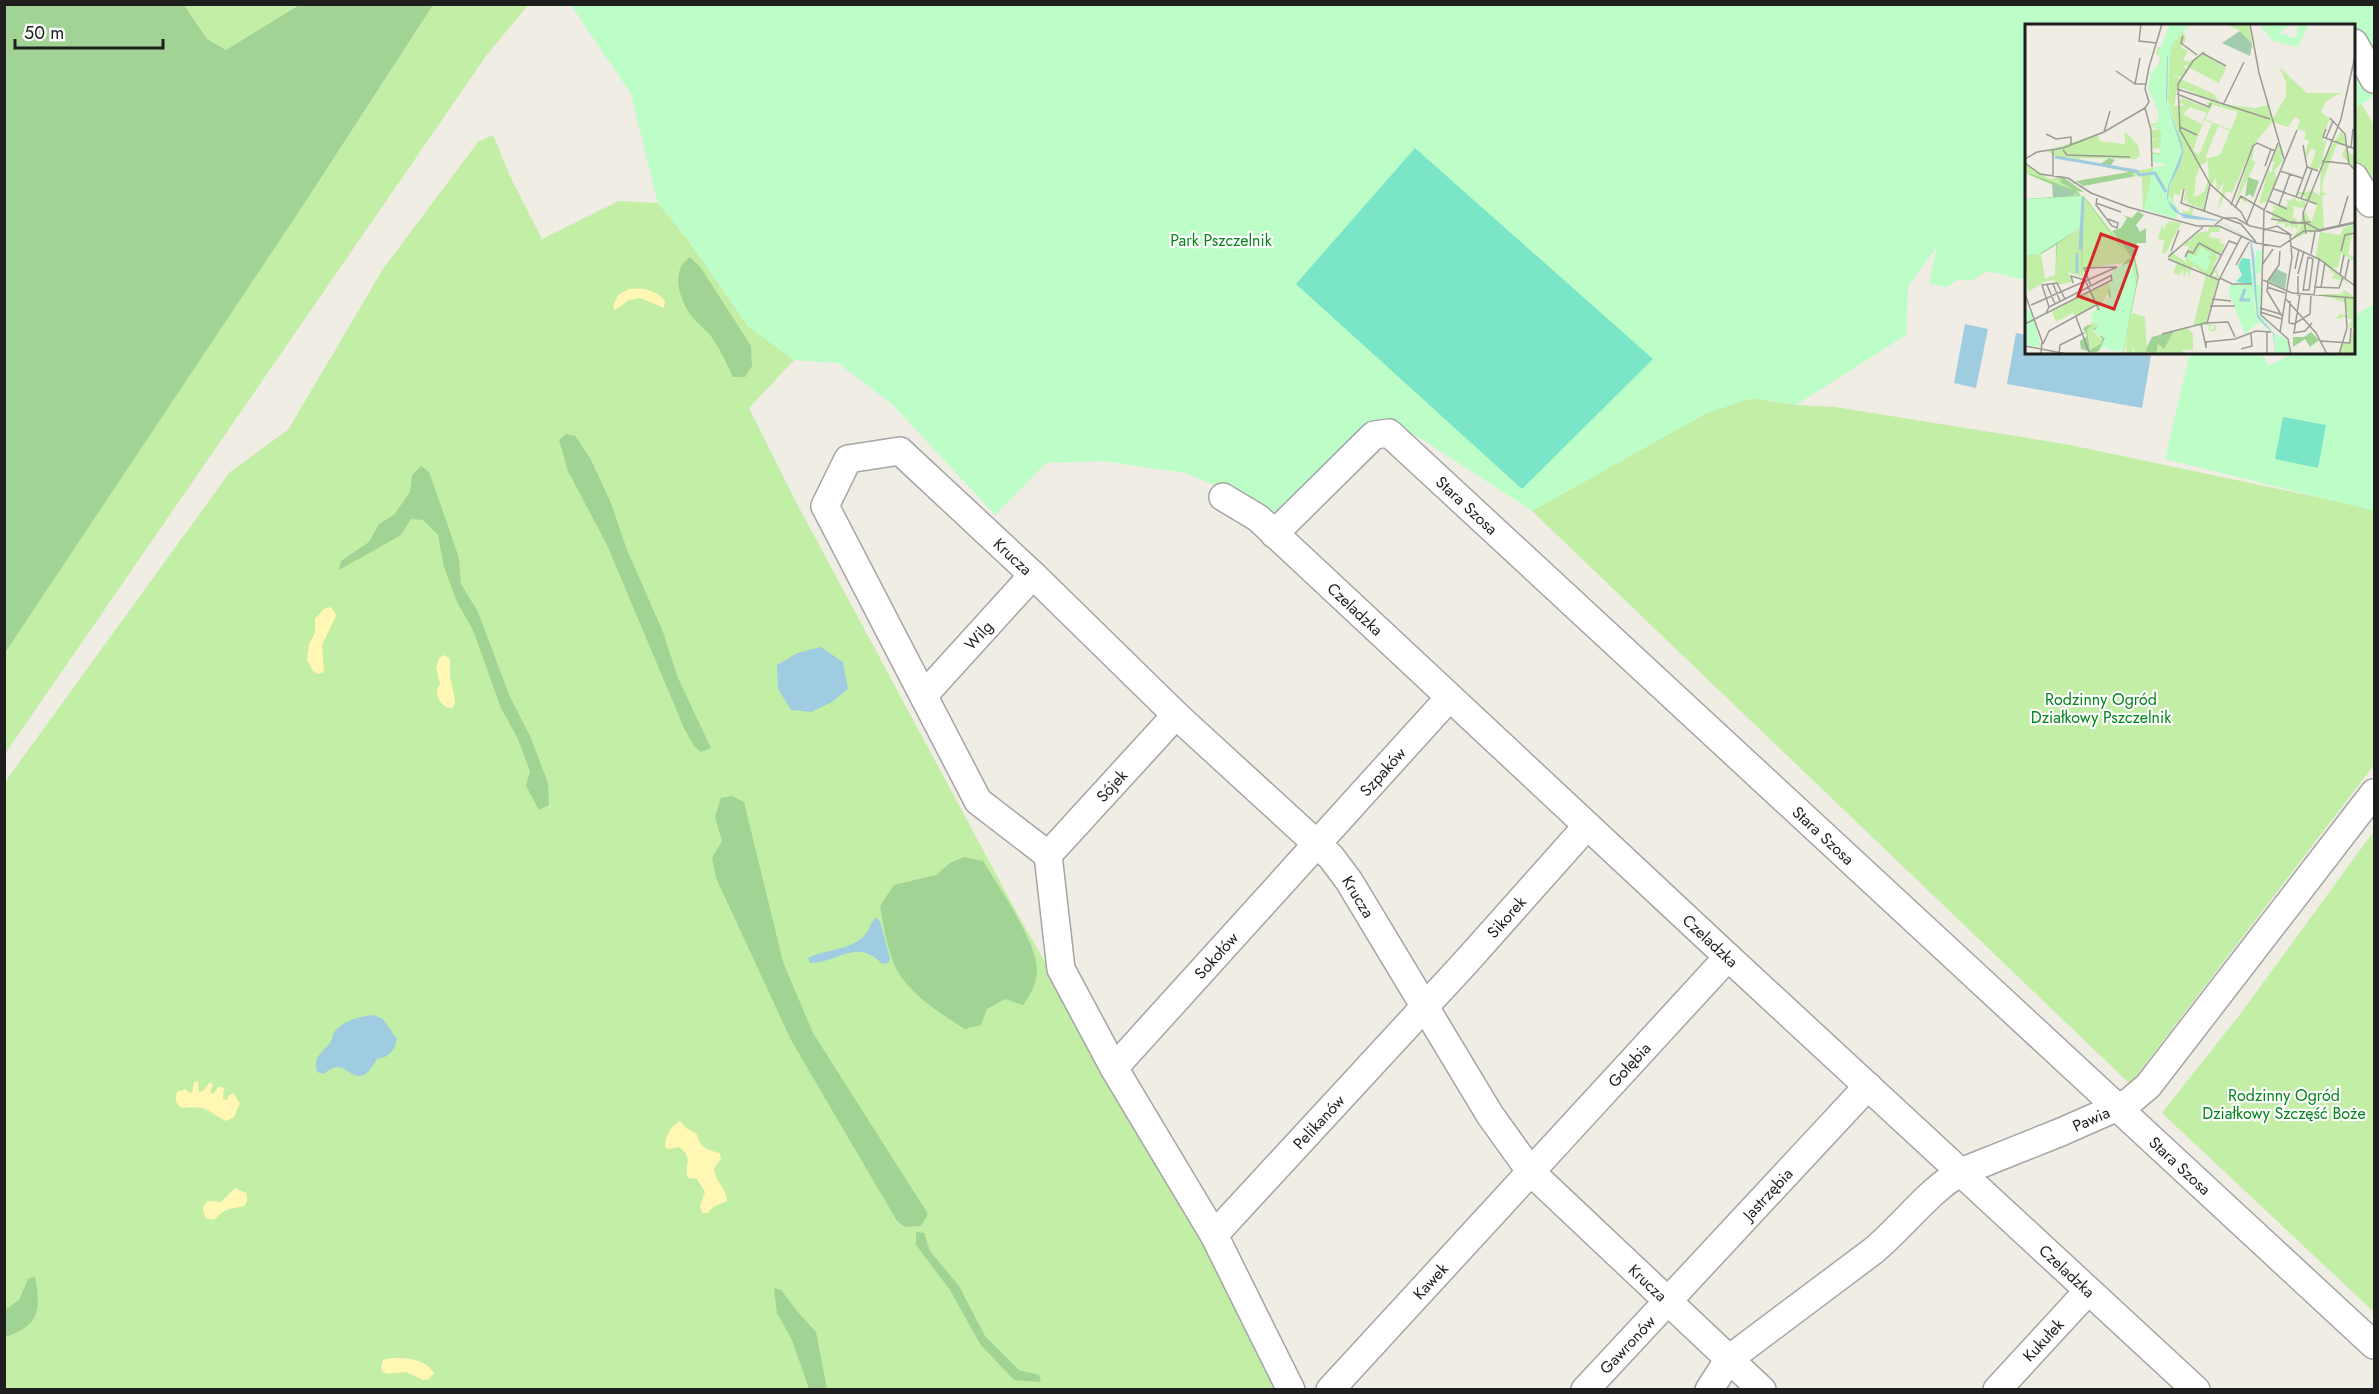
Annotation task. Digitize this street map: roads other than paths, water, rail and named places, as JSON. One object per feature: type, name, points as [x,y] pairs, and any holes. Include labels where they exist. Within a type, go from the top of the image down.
[{"type":"street","points":[[2355,178],[2373,205]]},
{"type":"street","name":"Stara Szosa","points":[[1274,534],[1374,435],[1389,434],[2374,1345]]},
{"type":"street","name":"Krucza","points":[[924,695],[825,506],[848,459],[900,451],[1033,575],[1176,715],[1331,857],[1349,880],[1490,1115],[1531,1172],[1761,1389]]},
{"type":"street","name":"Czeladzka","points":[[1223,497],[1258,519],[2196,1389]]},
{"type":"street","name":"Wilg","points":[[924,695],[1033,575]]},
{"type":"street","points":[[924,695],[978,801],[1048,855],[1061,969],[1114,1068],[1214,1235],[1291,1389]]},
{"type":"street","name":"Szpaków","points":[[1316,845],[1449,698]]},
{"type":"street","name":"Sójek","points":[[1048,855],[1176,715]]},
{"type":"street","name":"Pawia","points":[[1709,1389],[1729,1359],[1873,1251],[1948,1179],[2129,1102],[2148,1086],[2374,793]]},
{"type":"street","name":"Sikorek","points":[[1424,1008],[1587,826]]},
{"type":"street","name":"Sokołów","points":[[1114,1068],[1316,845]]},
{"type":"street","name":"Gołębia","points":[[1531,1172],[1728,957]]},
{"type":"street","name":"Pelikanów","points":[[1214,1235],[1424,1008]]},
{"type":"street","name":"Jastrzębia","points":[[1668,1301],[1868,1086]]},
{"type":"street","name":"Kawek","points":[[1330,1389],[1531,1172]]},
{"type":"street","name":"Kukułek","points":[[1997,1389],[2088,1291]]},
{"type":"street","name":"Gawronów","points":[[1585,1389],[1668,1301]]},
{"type":"water","points":[[1965,324],[1988,329],[1976,388],[1954,383]]},
{"type":"water","points":[[2016,333],[2025,335],[2025,354],[2140,354],[2151,356],[2142,408],[2007,384]]},
{"type":"water","points":[[821,647],[843,662],[848,689],[832,702],[811,712],[791,710],[778,689],[777,665],[798,653]]},
{"type":"water","points":[[876,917],[880,921],[890,959],[888,963],[882,964],[873,956],[864,952],[856,952],[810,963],[808,958],[857,942],[865,935]]},
{"type":"water","points":[[374,1015],[383,1019],[397,1039],[391,1053],[377,1059],[368,1072],[362,1076],[338,1067],[324,1074],[317,1072],[317,1059],[339,1027],[353,1019]]},
{"type":"park label","name":"Park Pszczelnik","points":[[1221,240]]},
{"type":"park label","name":"Rodzinny Ogród Działkowy Pszczelnik","points":[[2101,708]]},
{"type":"park label","name":"Rodzinny Ogród Działkowy Szczęść Boże","points":[[2284,1104]]}]
